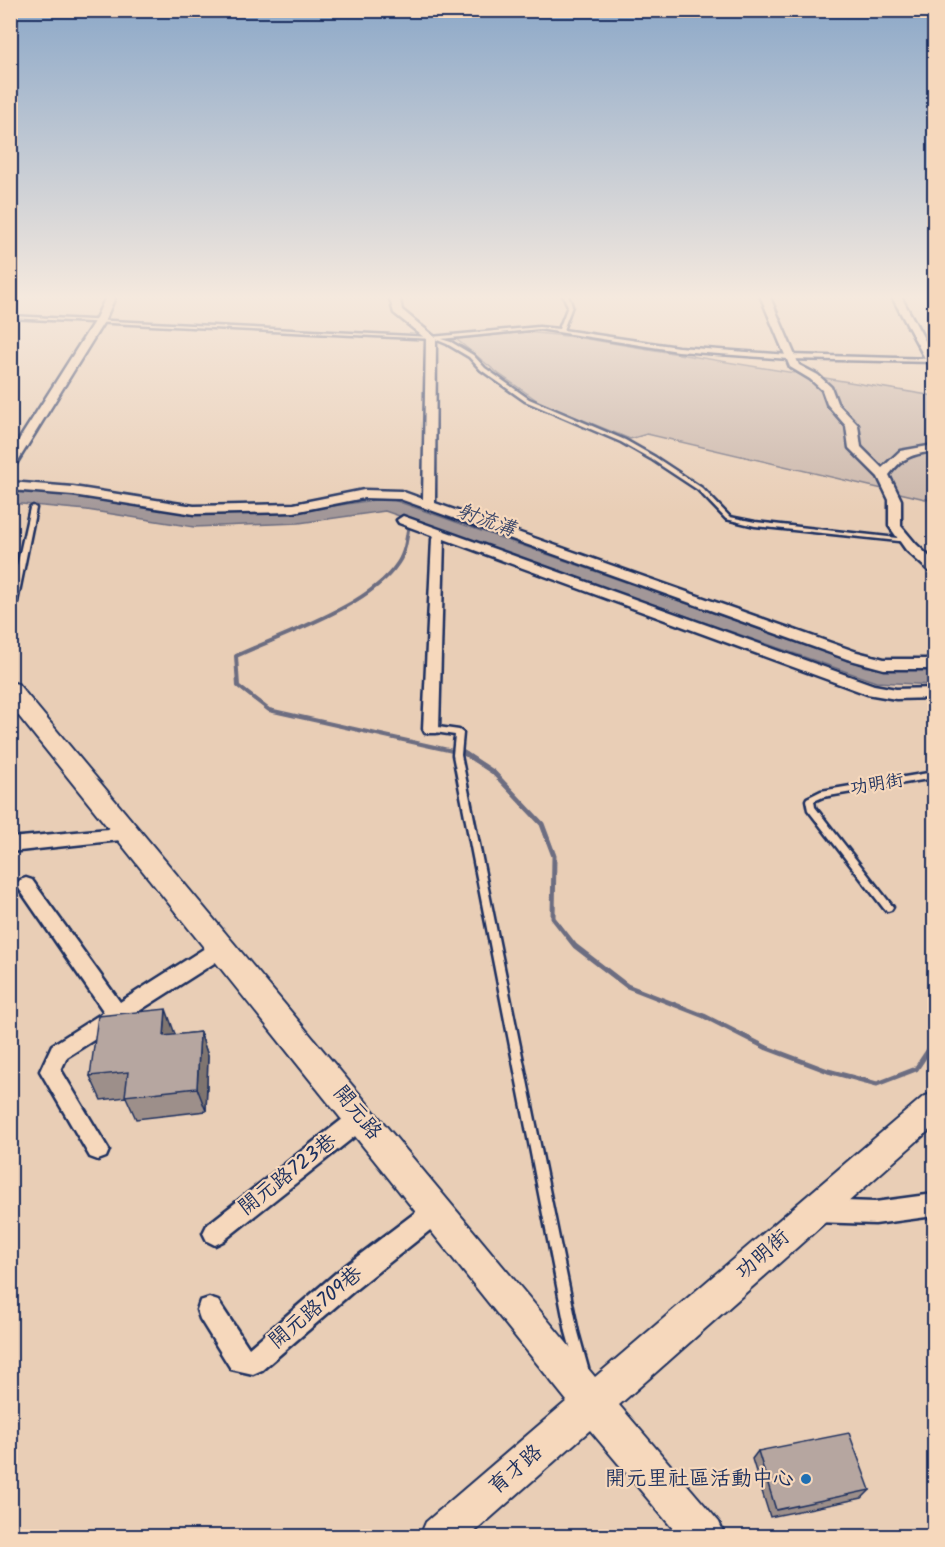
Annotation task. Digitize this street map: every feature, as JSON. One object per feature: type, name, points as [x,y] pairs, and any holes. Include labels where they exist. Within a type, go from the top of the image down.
[{"type":"main road","name":"開元路","points":[[10,688],[592,1403],[705,1536]]},
{"type":"main road","name":"功明街","points":[[592,1403],[934,1107]]},
{"type":"main road","name":"育才路","points":[[440,1536],[592,1403]]},
{"type":"street","points":[[10,464],[71,367]]},
{"type":"street","points":[[429,503],[431,367]]},
{"type":"street","points":[[795,367],[814,377],[827,389],[832,404],[852,425],[855,448],[883,475],[895,500],[895,525],[906,541],[934,568]]},
{"type":"street","points":[[883,475],[899,454],[905,451],[934,448]]},
{"type":"street","points":[[10,486],[73,491],[194,510],[294,508],[364,495],[401,495],[429,503],[852,656],[884,664],[934,664]]},
{"type":"street","points":[[403,520],[853,684],[896,694],[934,693]]},
{"type":"street","points":[[431,729],[438,539],[434,531]]},
{"type":"street","points":[[10,845],[130,833]]},
{"type":"street","points":[[26,885],[117,1014]]},
{"type":"street","points":[[98,1149],[50,1071],[59,1051],[223,947]]},
{"type":"street","name":"開元路723巷","points":[[215,1233],[361,1118]]},
{"type":"street","points":[[813,1211],[875,1213],[934,1205]]},
{"type":"street","name":"開元路709巷","points":[[209,1310],[240,1360],[253,1361],[346,1281],[436,1211]]},
{"type":"lane","points":[[481,367],[527,400],[623,441],[653,458],[700,489],[728,518],[755,524],[906,541]]},
{"type":"lane","points":[[10,617],[33,508]]},
{"type":"lane","points":[[431,729],[459,734],[457,755],[572,1332],[592,1403]]},
{"type":"lane","name":"功明街","points":[[888,908],[811,808],[810,800],[821,794],[934,775]]},
{"type":"shaded area","points":[[491,367],[759,367],[934,396],[934,501],[647,434],[630,439],[541,403]]},
{"type":"shaded area","points":[[10,489],[90,497],[186,513],[306,510],[388,498],[866,667],[934,670],[934,685],[876,682],[385,511],[299,523],[194,527],[87,510],[11,503]]},
{"type":"building","points":[[166,1009],[164,1036],[200,1032],[197,1088],[125,1096],[128,1072],[90,1076],[98,1016]]},
{"type":"building","name":"開元里社區活動中心","points":[[849,1433],[870,1490],[776,1510],[758,1451]]},
{"type":"waterway","points":[[409,523],[403,554],[385,579],[367,593],[324,618],[236,656],[238,686],[269,710],[465,754]]},
{"type":"waterway","points":[[465,754],[493,772],[542,824],[554,856],[553,918],[575,946],[627,986],[704,1016],[767,1048],[828,1071],[877,1084],[916,1069],[932,1045]]},
{"type":"place","name":"開元里社區活動中心","points":[[806,1479]]},
{"type":"water label","name":"射流溝","points":[[486,521]]}]
